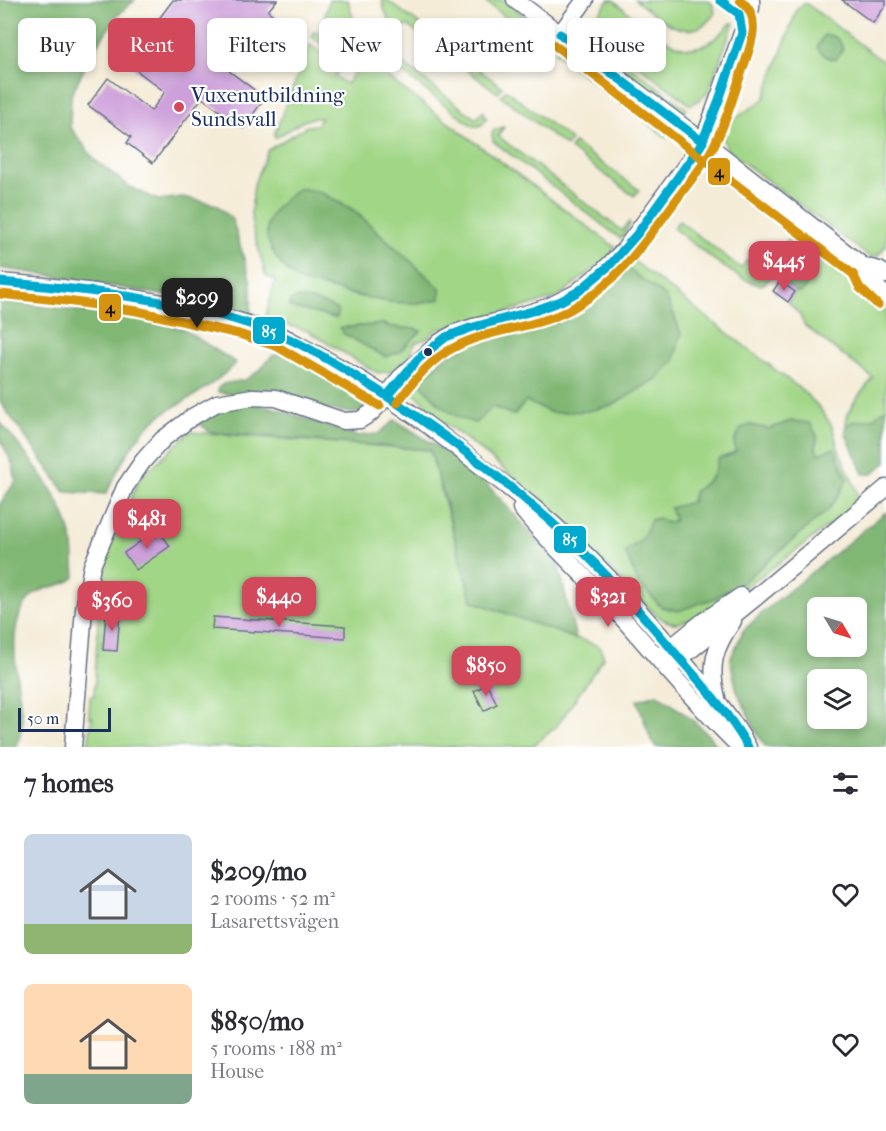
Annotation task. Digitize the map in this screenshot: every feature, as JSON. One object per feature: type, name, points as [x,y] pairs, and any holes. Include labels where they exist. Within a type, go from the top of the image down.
[{"type":"street","points":[[515,0],[862,266],[879,270],[886,275]]},
{"type":"street","points":[[560,34],[585,0]]},
{"type":"street","points":[[73,747],[84,609],[92,566],[125,487],[143,460],[163,438],[192,417],[218,403],[253,397],[276,398],[344,421],[360,420],[371,413],[400,378],[428,351],[455,333],[548,307],[576,293],[603,272],[624,250],[703,142],[751,8],[751,0]]},
{"type":"street","points":[[862,266],[869,280],[886,296]]},
{"type":"street","points":[[0,282],[40,285],[218,315],[277,334],[362,380],[456,446],[534,508],[572,542],[645,617],[717,699],[748,747]]},
{"type":"street","points":[[502,484],[527,515],[740,747]]},
{"type":"street","points":[[662,664],[741,608],[886,488]]},
{"type":"street","points":[[645,617],[659,626],[670,629],[681,629],[700,623],[824,540]]},
{"type":"street","points":[[717,699],[713,682],[717,646],[741,608]]},
{"type":"street","points":[[676,652],[700,623]]},
{"type":"green space","points":[[0,0],[135,0],[115,18],[108,18],[108,29],[96,47],[96,18],[18,18],[18,72],[82,72],[71,95],[70,127],[95,160],[130,187],[158,200],[183,197],[217,205],[232,219],[251,282],[251,316],[220,305],[0,268]]},
{"type":"green space","points":[[329,0],[348,0],[353,18],[324,18]]},
{"type":"green space","points":[[382,0],[387,0],[414,20],[414,30],[407,25],[402,31],[402,18],[388,18]]},
{"type":"green space","points":[[483,0],[503,0],[527,18],[507,18]]},
{"type":"green space","points":[[609,0],[614,0],[636,18],[596,18]]},
{"type":"green space","points":[[635,0],[707,0],[713,5],[715,13],[705,24],[695,29],[675,27],[666,23],[666,18],[658,18]]},
{"type":"green space","points":[[804,4],[886,64],[886,246],[877,256],[870,257],[728,151],[722,136],[723,130],[730,122],[764,99],[797,9]]},
{"type":"green space","points":[[731,23],[734,23],[707,94],[691,105],[647,72],[666,72],[666,40],[678,46],[698,47],[708,43]]},
{"type":"green space","points":[[313,32],[319,32],[319,42],[312,37]]},
{"type":"green space","points":[[824,35],[837,38],[843,49],[836,59],[825,56],[817,47]]},
{"type":"green space","points":[[310,45],[319,51],[319,72],[338,72],[335,76],[346,84],[355,72],[381,72],[615,247],[609,257],[556,298],[444,329],[439,328],[429,337],[415,343],[409,356],[394,371],[378,373],[308,331],[265,319],[275,280],[266,276],[253,229],[251,214],[254,184],[268,150],[307,126],[316,125],[321,118],[304,121],[275,138],[274,135],[299,72],[307,72],[307,52]],"holes":[[[320,192],[354,210],[440,288],[424,303],[383,301],[302,281]],[[296,298],[312,300],[334,318],[289,307],[290,302]],[[383,324],[393,328],[416,329],[386,357],[357,341],[340,328]]]},
{"type":"green space","points":[[560,47],[564,47],[567,49],[567,62],[555,53]]},
{"type":"green space","points":[[402,63],[476,119],[483,111],[486,118],[483,124],[473,126],[401,72]]},
{"type":"green space","points":[[470,72],[482,72],[502,87],[498,93]]},
{"type":"green space","points":[[580,72],[597,72],[672,129],[667,138]]},
{"type":"green space","points":[[623,72],[638,72],[687,109],[681,116]]},
{"type":"green space","points":[[506,90],[571,140],[566,146],[501,96]]},
{"type":"green space","points":[[504,127],[498,136],[622,231],[629,222],[630,225],[621,239],[493,141],[494,130]]},
{"type":"green space","points":[[574,143],[639,190],[634,196],[570,149]]},
{"type":"green space","points":[[717,162],[782,212],[785,220],[783,223],[776,222],[711,173]]},
{"type":"green space","points":[[299,188],[320,192],[353,210],[440,288],[440,299],[410,303],[380,300],[305,283],[289,273],[271,248],[267,230],[273,213]]},
{"type":"green space","points":[[679,221],[741,268],[747,260],[764,264],[798,232],[807,231],[824,243],[886,305],[886,408],[872,420],[852,422],[846,426],[852,406],[873,378],[805,326],[799,314],[788,302],[795,292],[802,292],[783,264],[778,277],[774,274],[764,284],[756,284],[732,272],[673,228]]},
{"type":"green space","points":[[801,253],[810,256],[809,275],[802,292],[795,292],[778,277],[783,264]]},
{"type":"green space","points":[[631,259],[803,391],[819,407],[832,426],[838,448],[857,491],[858,500],[852,508],[791,554],[712,608],[691,619],[676,623],[660,617],[543,504],[486,455],[425,410],[427,404],[412,392],[415,382],[456,344],[475,334],[573,302]],"holes":[[[627,268],[672,310],[681,334],[552,413],[526,401],[514,415],[493,407],[474,342],[558,322],[610,290]],[[791,421],[817,436],[818,454],[834,448],[847,479],[829,509],[742,583],[715,598],[638,582],[626,553],[642,539],[658,518],[667,523],[684,511],[693,493],[712,476],[717,461],[736,451],[736,446],[750,425],[769,429]]]},
{"type":"green space","points":[[627,268],[665,296],[681,334],[674,361],[658,378],[613,405],[588,411],[552,413],[526,401],[514,415],[493,407],[475,423],[458,417],[444,408],[421,383],[429,372],[446,358],[474,342],[558,322],[610,290]]},
{"type":"green space","points":[[296,298],[332,307],[337,310],[337,318],[289,307],[290,302]]},
{"type":"green space","points":[[0,301],[142,319],[183,329],[236,363],[210,385],[162,414],[146,428],[129,451],[106,494],[65,492],[0,402]]},
{"type":"green space","points":[[383,324],[421,331],[399,352],[386,357],[344,334],[340,328]]},
{"type":"green space","points":[[284,352],[341,381],[368,404],[361,412],[353,413],[218,392],[218,388],[223,384],[245,380],[260,370],[272,356]]},
{"type":"green space","points":[[243,403],[271,407],[357,436],[378,434],[395,420],[443,450],[484,481],[558,563],[576,639],[472,601],[430,450],[210,432],[197,421],[220,408]]},
{"type":"green space","points":[[886,408],[886,462],[873,474],[863,474],[846,434],[846,426],[852,422],[872,419]]},
{"type":"green space","points":[[791,421],[810,423],[817,436],[818,454],[834,448],[847,479],[829,509],[742,583],[715,598],[678,611],[661,607],[638,582],[625,552],[642,539],[651,520],[658,518],[667,523],[675,520],[670,508],[692,502],[693,493],[712,477],[719,458],[729,456],[736,451],[734,442],[741,428],[750,425],[769,429]]},
{"type":"green space","points":[[0,422],[44,479],[62,510],[73,544],[75,577],[66,583],[43,589],[33,595],[23,607],[18,621],[15,654],[22,723],[17,747],[0,747],[0,504],[16,481],[13,465],[0,439]]},
{"type":"green space","points":[[190,432],[430,450],[472,601],[599,646],[604,657],[557,726],[531,747],[88,747],[92,717],[89,717],[90,696],[94,696],[101,565],[140,478]]},
{"type":"green space","points":[[886,512],[886,747],[766,747],[737,691],[730,660],[743,631],[763,612]]},
{"type":"green space","points":[[657,694],[697,724],[718,747],[656,747],[651,740],[637,700]]},
{"type":"building","points":[[173,0],[277,0],[268,11],[277,18],[207,18],[207,72],[231,72],[265,98],[243,128],[202,98],[153,163],[127,143],[131,137],[88,105],[108,78],[151,111],[165,92],[139,72],[195,72],[195,18],[160,18]]},
{"type":"building","points":[[842,0],[886,0],[886,5],[873,23]]},
{"type":"building","points":[[780,281],[795,292],[788,302],[773,291]]},
{"type":"building","points":[[158,529],[170,546],[136,570],[124,553]]},
{"type":"building","points":[[106,612],[120,613],[117,651],[103,650]]},
{"type":"building","points":[[213,617],[345,626],[345,638],[212,629]]},
{"type":"building","points":[[487,684],[497,704],[484,711],[474,691]]},
{"type":"transit line","name":"85","points":[[387,396],[418,359],[446,337],[561,301],[579,291],[610,265],[637,234],[701,145],[719,100],[742,33],[739,14],[720,0]]},
{"type":"transit line","name":"4","points":[[397,403],[423,372],[446,352],[483,336],[557,316],[588,299],[630,260],[703,163],[720,132],[753,33],[752,15],[740,0]]},
{"type":"transit line","name":"85","points":[[560,34],[703,142]]},
{"type":"transit line","name":"4","points":[[555,46],[853,274],[860,288],[878,305]]},
{"type":"transit line","name":"85","points":[[0,282],[105,293],[208,312],[287,338],[352,374],[452,442],[572,541],[625,596],[704,687],[732,722],[748,747]]},
{"type":"transit line","name":"4","points":[[0,294],[137,311],[239,334],[278,347],[380,406]]},
{"type":"place","name":"Vuxenutbildning Sundsvall","points":[[179,107]]}]
